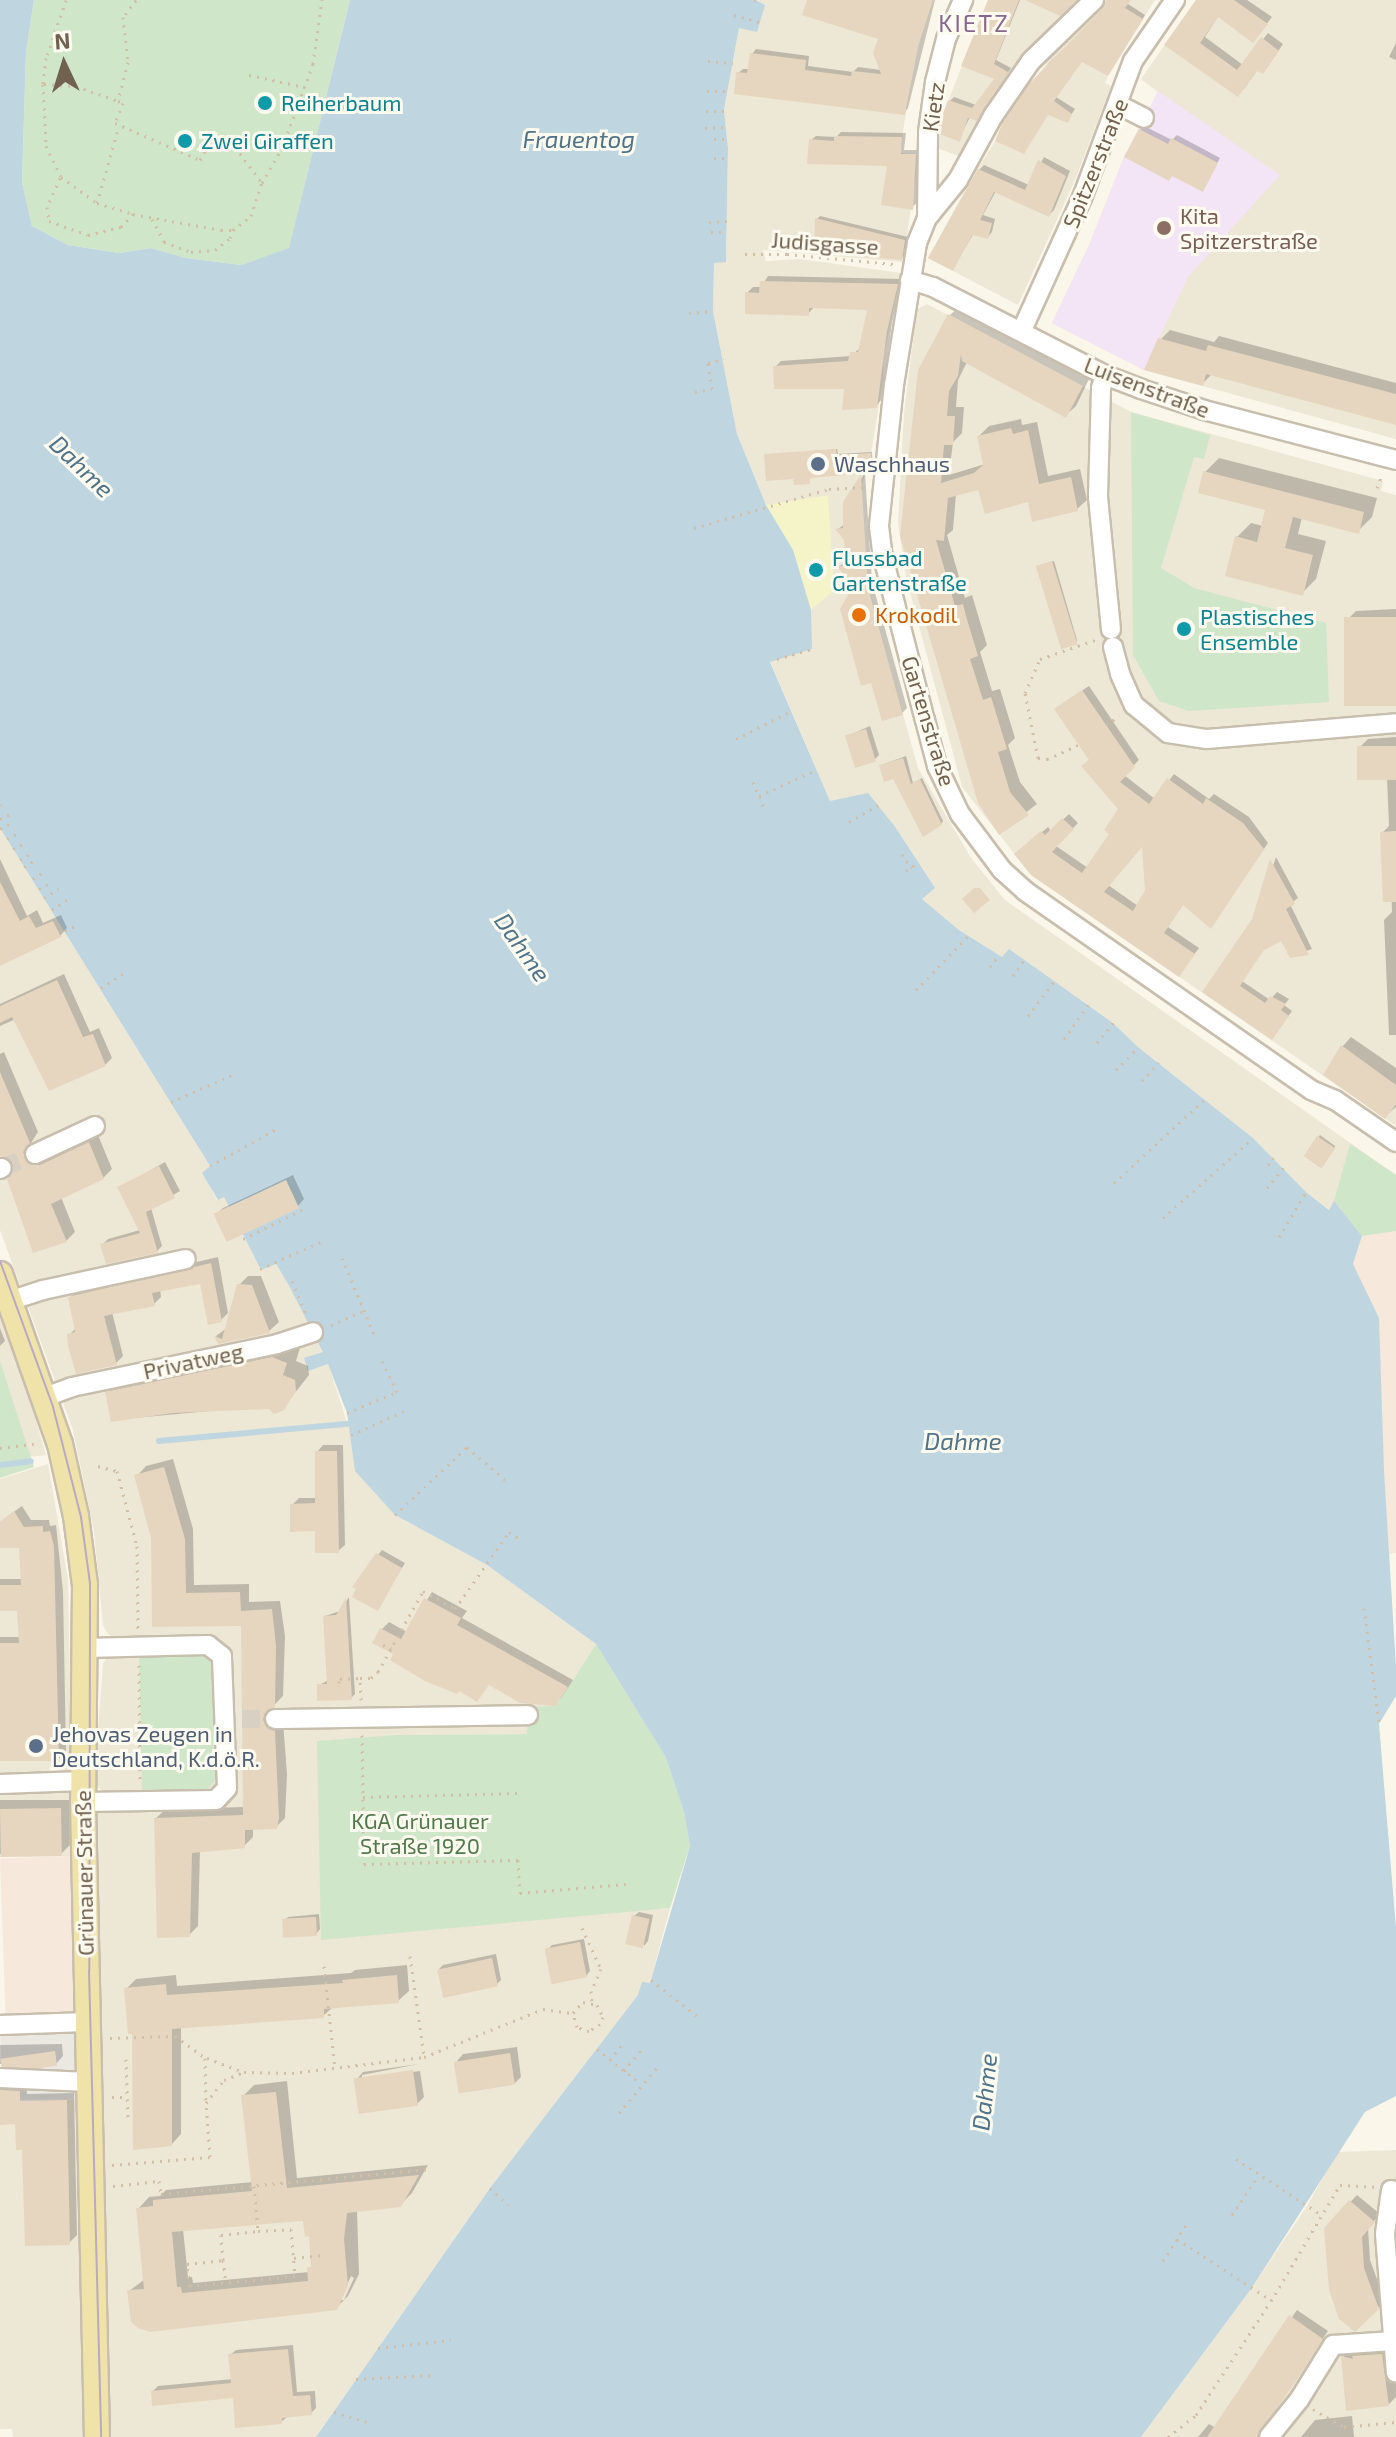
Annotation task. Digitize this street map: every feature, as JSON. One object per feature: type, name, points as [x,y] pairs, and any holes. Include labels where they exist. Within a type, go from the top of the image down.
[{"type":"main road","name":"Grünauer Straße","points":[[0,1274],[45,1397],[76,1516],[85,1585],[83,1792],[97,2437]]},
{"type":"street","name":"Kietz","points":[[927,218],[928,132],[935,82],[947,34],[963,0]]},
{"type":"street","name":"Gartenstraße","points":[[1094,0],[1031,61],[993,116],[952,189],[927,218],[906,273],[879,526],[883,557],[937,766],[960,814],[1002,870],[1042,905],[1311,1090],[1335,1100],[1396,1142]]},
{"type":"street","name":"Spitzerstraße","points":[[1022,330],[1082,198],[1133,61],[1175,0]]},
{"type":"street","points":[[1119,105],[1144,118]]},
{"type":"street","name":"Luisenstraße","points":[[906,273],[1105,375],[1204,410],[1396,460]]},
{"type":"street","points":[[1105,375],[1101,388],[1098,497],[1108,638],[1128,694],[1146,716],[1168,733],[1207,739],[1396,723]]},
{"type":"street","points":[[35,1154],[95,1126]]},
{"type":"street","points":[[9,1301],[43,1290],[186,1259]]},
{"type":"street","name":"Privatweg","points":[[45,1397],[72,1387],[277,1344],[313,1332]]},
{"type":"street","points":[[0,1784],[83,1792],[141,1802],[216,1800],[227,1788],[234,1719],[222,1656],[208,1645],[85,1648]]},
{"type":"street","points":[[275,1719],[528,1715]]},
{"type":"street","points":[[0,2025],[87,2022]]},
{"type":"street","points":[[0,2078],[88,2082]]},
{"type":"street","points":[[1391,2190],[1385,2234],[1396,2373]]},
{"type":"street","points":[[1269,2437],[1299,2400],[1333,2345],[1393,2341]]},
{"type":"path","points":[[66,0],[46,58],[43,84],[46,146],[61,177],[97,203],[206,229],[233,230]]},
{"type":"path","points":[[118,101],[128,62],[123,17],[136,0]]},
{"type":"path","points":[[152,218],[164,242],[191,252],[224,245],[233,230],[251,216],[262,183],[279,156],[313,64],[322,0]]},
{"type":"path","points":[[734,15],[760,22]]},
{"type":"path","points":[[708,61],[733,63]]},
{"type":"path","points":[[249,75],[305,87]]},
{"type":"path","points":[[43,84],[76,86],[123,103],[115,123],[119,126],[200,160],[214,135],[235,147],[262,183]]},
{"type":"path","points":[[707,91],[728,91]]},
{"type":"path","points":[[706,111],[724,111]]},
{"type":"path","points":[[97,203],[119,126]]},
{"type":"path","points":[[705,128],[725,127]]},
{"type":"path","points":[[714,139],[727,139]]},
{"type":"path","points":[[714,158],[727,158]]},
{"type":"path","points":[[61,177],[47,207],[49,221],[88,235],[121,227],[133,214]]},
{"type":"path","points":[[709,222],[727,221]]},
{"type":"path","points":[[711,232],[727,232]]},
{"type":"path","name":"Judisgasse","points":[[745,254],[787,254],[906,273]]},
{"type":"path","points":[[689,313],[713,311]]},
{"type":"path","points":[[695,392],[712,389],[708,363],[723,359]]},
{"type":"path","points":[[1377,488],[1381,475]]},
{"type":"path","points":[[694,528],[829,489],[861,487]]},
{"type":"path","points":[[866,496],[867,487]]},
{"type":"path","points":[[1078,745],[1048,759],[1038,758],[1025,693],[1040,659],[1108,638]]},
{"type":"path","points":[[777,659],[812,649]]},
{"type":"path","points":[[736,739],[791,711]]},
{"type":"path","points":[[759,796],[816,770]]},
{"type":"path","points":[[753,782],[764,808]]},
{"type":"path","points":[[849,822],[878,805]]},
{"type":"path","points":[[0,819],[9,815]]},
{"type":"path","points":[[0,829],[13,822]]},
{"type":"path","points":[[7,839],[19,833]]},
{"type":"path","points":[[13,849],[25,843]]},
{"type":"path","points":[[20,860],[32,853]]},
{"type":"path","points":[[902,854],[911,868]]},
{"type":"path","points":[[24,867],[37,859]]},
{"type":"path","points":[[906,871],[917,863]]},
{"type":"path","points":[[33,879],[45,871]]},
{"type":"path","points":[[39,889],[52,882]]},
{"type":"path","points":[[44,898],[58,889]]},
{"type":"path","points":[[52,910],[68,899]]},
{"type":"path","points":[[65,931],[79,924]]},
{"type":"path","points":[[916,990],[967,937]]},
{"type":"path","points":[[990,967],[999,955]]},
{"type":"path","points":[[1013,976],[1024,960]]},
{"type":"path","points":[[101,988],[124,973]]},
{"type":"path","points":[[1028,1016],[1055,980]]},
{"type":"path","points":[[1064,1039],[1088,1005]]},
{"type":"path","points":[[1097,1043],[1113,1023]]},
{"type":"path","points":[[1116,1070],[1138,1047]]},
{"type":"path","points":[[1142,1081],[1159,1062]]},
{"type":"path","points":[[171,1102],[232,1075]]},
{"type":"path","points":[[1114,1183],[1205,1099]]},
{"type":"path","points":[[210,1166],[278,1128]]},
{"type":"path","points":[[1163,1218],[1253,1138]]},
{"type":"path","points":[[1268,1165],[1273,1158]]},
{"type":"path","points":[[1267,1188],[1283,1168]]},
{"type":"path","points":[[1279,1237],[1306,1192]]},
{"type":"path","points":[[243,1239],[302,1210]]},
{"type":"path","points":[[260,1269],[323,1241]]},
{"type":"path","points":[[342,1258],[374,1334]]},
{"type":"path","points":[[292,1281],[313,1332],[364,1311]]},
{"type":"path","points":[[347,1413],[397,1392],[380,1357]]},
{"type":"path","points":[[351,1435],[404,1411]]},
{"type":"path","points":[[0,1448],[34,1444]]},
{"type":"path","points":[[395,1515],[467,1447],[509,1483]]},
{"type":"path","points":[[98,1466],[117,1471],[137,1546],[141,1802]]},
{"type":"path","points":[[339,1683],[340,1679],[371,1678],[378,1672],[423,1591],[445,1607],[455,1609],[509,1532],[522,1540]]},
{"type":"path","points":[[1364,1608],[1379,1724]]},
{"type":"path","points":[[383,1645],[391,1648]]},
{"type":"path","points":[[360,1678],[364,1864],[518,1860],[520,1893],[626,1884]]},
{"type":"path","points":[[363,1797],[520,1793]]},
{"type":"path","points":[[582,1928],[601,1969],[591,1991],[592,2002],[603,2017],[595,2030],[581,2030],[575,2024],[573,2013],[578,2005],[592,2002]]},
{"type":"path","points":[[410,1956],[424,2057]]},
{"type":"path","points":[[324,1966],[335,2069]]},
{"type":"path","points":[[651,1980],[697,2016]]},
{"type":"path","points":[[206,2103],[224,2080],[244,2072],[335,2069],[424,2057],[543,2009],[573,2013]]},
{"type":"path","points":[[110,2038],[175,2036],[205,2058],[244,2072]]},
{"type":"path","points":[[610,2060],[625,2041]]},
{"type":"path","points":[[597,2049],[642,2085]]},
{"type":"path","points":[[624,2071],[641,2050]]},
{"type":"path","points":[[105,2166],[210,2157],[205,2058]]},
{"type":"path","points":[[126,2059],[128,2120]]},
{"type":"path","points":[[619,2113],[659,2065]]},
{"type":"path","points":[[108,2098],[127,2097]]},
{"type":"path","points":[[1236,2159],[1322,2215]]},
{"type":"path","points":[[105,2187],[159,2181],[161,2194],[428,2169]]},
{"type":"path","points":[[1232,2215],[1259,2174]]},
{"type":"path","points":[[1168,2437],[1196,2415],[1271,2301],[1340,2185],[1391,2190]]},
{"type":"path","points":[[254,2186],[258,2231]]},
{"type":"path","points":[[490,2188],[509,2205]]},
{"type":"path","points":[[1163,2261],[1188,2222]]},
{"type":"path","points":[[223,2260],[187,2264],[190,2286],[226,2283],[295,2276],[291,2229],[221,2235],[226,2283]]},
{"type":"path","points":[[1177,2239],[1271,2301]]},
{"type":"path","points":[[294,2258],[321,2255]]},
{"type":"path","points":[[378,2348],[451,2340]]},
{"type":"path","points":[[356,2379],[435,2375]]},
{"type":"path","points":[[1299,2400],[1344,2427],[1396,2422]]},
{"type":"path","points":[[334,2412],[366,2422]]},
{"type":"shaded area","points":[[756,0],[933,0],[917,49],[903,131],[901,153],[918,154],[918,161],[903,262],[763,250],[766,261],[800,259],[901,273],[884,354],[883,381],[871,453],[872,473],[865,474],[861,489],[862,528],[868,588],[918,768],[971,858],[1005,900],[1396,1175],[1396,1231],[1362,1236],[1334,1202],[1330,1210],[1306,1192],[1253,1138],[1138,1047],[1113,1023],[1009,950],[1002,957],[959,930],[922,899],[934,887],[896,828],[830,801],[770,661],[766,505],[737,434],[713,311],[714,262],[726,261],[728,148],[724,111],[739,28],[765,5]]},
{"type":"shaded area","points":[[988,0],[1082,0],[1025,54],[985,113],[964,158],[937,148],[936,132]]},
{"type":"shaded area","points":[[1103,0],[1155,0],[1108,76],[1105,83],[1111,86],[1075,180],[1018,305],[928,258],[970,181],[1030,86],[1067,36]]},
{"type":"shaded area","points":[[1196,0],[1396,0],[1396,439],[1144,370],[1052,323],[1090,243],[1124,157],[1158,92],[1141,79]]},
{"type":"shaded area","name":"Kita Spitzerstraße","points":[[1158,91],[1280,175],[1188,277],[1144,370],[1052,323],[1090,243],[1124,157]]},
{"type":"shaded area","points":[[927,304],[1131,412],[1383,481],[1381,491],[1396,495],[1396,1126],[1031,875],[962,787],[906,577],[898,523],[904,413],[917,309]]},
{"type":"shaded area","points":[[0,828],[210,1166],[203,1173],[217,1200],[224,1197],[261,1270],[276,1264],[288,1284],[324,1352],[308,1370],[328,1363],[351,1435],[395,1515],[487,1565],[596,1644],[556,1706],[527,1734],[397,1735],[631,1911],[670,1908],[650,1983],[490,2188],[316,2437],[107,2437],[93,1816],[99,1809],[142,1806],[142,1791],[104,1792],[94,1784],[103,1664],[118,1640],[108,1634],[103,1625],[94,1531],[73,1430],[0,1230]]},
{"type":"shaded area","points":[[1396,1231],[1396,1553],[1389,1554],[1384,1470],[1353,1264],[1362,1236]]},
{"type":"shaded area","points":[[0,1319],[22,1373],[46,1455],[0,1460]]},
{"type":"shaded area","points":[[48,1464],[68,1579],[73,1856],[0,1857],[0,1479]]},
{"type":"shaded area","points":[[73,1856],[78,2012],[5,2014],[0,1859]]},
{"type":"shaded area","points":[[78,2012],[80,2099],[2,2100],[0,2013]]},
{"type":"shaded area","points":[[80,2099],[88,2437],[13,2437],[12,2429],[0,2429],[0,2102]]},
{"type":"shaded area","points":[[1396,2150],[1396,2437],[1141,2437],[1251,2289],[1307,2206],[1337,2152]]},
{"type":"green space","points":[[34,0],[350,0],[289,249],[241,265],[186,258],[151,248],[119,253],[68,245],[32,226],[22,182],[26,52]]},
{"type":"green space","points":[[1131,412],[1210,435],[1204,459],[1194,457],[1161,568],[1194,588],[1326,623],[1329,702],[1189,711],[1159,701],[1133,655]]},
{"type":"green space","points":[[1350,1144],[1396,1175],[1396,1231],[1362,1236],[1334,1201]]},
{"type":"green space","points":[[0,1361],[34,1467],[0,1478]]},
{"type":"green space","name":"KGA Grünauer Straße 1920","points":[[596,1644],[666,1758],[684,1811],[690,1846],[670,1908],[321,1940],[317,1741],[397,1735],[527,1734],[528,1707],[556,1706]]},
{"type":"green space","points":[[139,1654],[204,1654],[211,1660],[216,1779],[208,1789],[142,1791]]},
{"type":"sand","name":"Flussbad Gartenstraße","points":[[828,495],[834,590],[811,610],[793,550],[766,505]]},
{"type":"water","name":"Dahme","points":[[0,0],[34,0],[26,52],[22,182],[32,226],[68,245],[119,253],[151,248],[186,258],[241,265],[289,248],[350,0],[756,0],[765,5],[757,32],[739,28],[724,110],[728,148],[726,262],[714,263],[713,311],[737,434],[766,505],[793,550],[811,610],[812,649],[770,662],[830,801],[868,793],[896,828],[935,888],[922,899],[959,930],[1002,957],[1009,949],[1113,1023],[1138,1047],[1253,1138],[1306,1192],[1329,1210],[1334,1201],[1362,1236],[1353,1264],[1379,1318],[1384,1470],[1396,1667],[1396,1696],[1379,1724],[1396,1928],[1396,2096],[1365,2112],[1251,2289],[1141,2437],[316,2437],[490,2188],[638,1995],[642,1982],[650,1983],[690,1846],[684,1812],[666,1758],[596,1644],[487,1565],[395,1515],[355,1471],[347,1413],[328,1364],[308,1371],[304,1358],[323,1352],[288,1284],[276,1264],[261,1270],[224,1197],[218,1200],[202,1173],[210,1166],[0,828]]},
{"type":"building","points":[[807,0],[933,0],[918,47],[905,115],[734,94],[736,72],[747,73],[750,53],[806,60],[805,70],[851,76],[852,71],[881,74],[873,53],[878,39],[802,15]]},
{"type":"building","points":[[988,0],[1019,0],[994,64],[1008,72],[977,121],[968,118],[960,142],[940,134],[942,116],[948,100],[972,108],[994,79],[961,66]]},
{"type":"building","points":[[1025,0],[1077,0],[1060,16]]},
{"type":"building","points":[[1106,0],[1131,0],[1125,8],[1143,19],[1108,76],[1082,62],[1054,101],[1072,114],[1068,123],[1048,115],[1024,154],[995,141],[1003,122],[1029,84],[1102,9]]},
{"type":"building","points":[[1196,0],[1234,0],[1268,24],[1253,43],[1218,17],[1200,43],[1237,70],[1261,37],[1279,51],[1263,74],[1257,71],[1238,97],[1164,45]]},
{"type":"building","points":[[1139,129],[1168,144],[1171,138],[1218,163],[1203,192],[1172,176],[1169,181],[1124,157]]},
{"type":"building","points":[[834,136],[902,137],[901,154],[916,154],[913,210],[881,205],[887,166],[807,164],[809,139],[834,141]]},
{"type":"building","points":[[1038,160],[1066,176],[1049,217],[994,192],[980,220],[992,223],[988,239],[972,235],[953,271],[928,258],[978,169],[1025,190]]},
{"type":"building","points":[[815,218],[905,240],[902,260],[814,253]]},
{"type":"building","points":[[760,281],[898,284],[887,331],[877,408],[842,410],[844,389],[774,389],[773,366],[848,361],[850,352],[858,352],[867,310],[809,308],[809,316],[745,314],[745,292],[759,293]]},
{"type":"building","points":[[948,314],[1083,386],[1066,418],[962,361],[961,354],[958,376],[949,391],[947,416],[955,416],[953,445],[944,445],[941,483],[974,473],[983,465],[977,436],[1011,428],[1013,434],[1028,430],[1039,484],[1071,477],[1078,511],[1032,522],[1028,502],[985,514],[978,490],[948,498],[944,541],[936,540],[955,606],[963,604],[978,656],[970,659],[983,700],[991,697],[1007,749],[998,752],[1010,792],[1029,815],[999,835],[978,803],[900,536],[918,370]]},
{"type":"building","points":[[1158,338],[1206,351],[1208,345],[1396,394],[1396,425],[1206,374],[1203,386],[1144,370]]},
{"type":"building","name":"Waschhaus","points":[[836,449],[837,455],[871,453],[872,473],[810,478],[810,484],[794,485],[793,479],[766,481],[764,454]]},
{"type":"building","points":[[1203,471],[1364,512],[1359,534],[1293,517],[1285,548],[1313,555],[1303,596],[1225,576],[1235,536],[1257,542],[1265,510],[1198,493]]},
{"type":"building","points":[[861,474],[868,588],[903,715],[882,721],[871,683],[861,686],[840,609],[853,586],[837,566],[846,566],[844,540],[835,529],[843,528],[843,502]]},
{"type":"building","points":[[1052,561],[1077,644],[1061,649],[1036,566]]},
{"type":"building","points":[[1344,617],[1396,617],[1396,706],[1344,706]]},
{"type":"building","points":[[1082,690],[1135,767],[1120,782],[1149,804],[1167,778],[1203,804],[1206,798],[1243,823],[1264,849],[1211,929],[1183,905],[1164,933],[1195,954],[1179,977],[1031,875],[1014,854],[1041,831],[1045,835],[1062,818],[1074,829],[1052,852],[1082,873],[1109,834],[1104,830],[1118,809],[1081,766],[1089,760],[1054,709]],"holes":[[[1142,847],[1145,890],[1133,911],[1104,892]]]},
{"type":"building","points":[[866,729],[876,762],[855,768],[845,735]]},
{"type":"building","points":[[1357,746],[1396,746],[1396,780],[1357,780]]},
{"type":"building","points":[[903,758],[911,784],[920,779],[942,825],[923,837],[893,779],[884,782],[879,765]]},
{"type":"building","points":[[1396,831],[1396,902],[1383,902],[1380,832]]},
{"type":"building","points":[[1270,859],[1295,904],[1286,909],[1309,955],[1290,958],[1281,941],[1263,951],[1240,986],[1265,1003],[1270,996],[1286,1004],[1281,1010],[1289,1016],[1272,1040],[1202,992],[1252,919]]},
{"type":"building","points":[[0,882],[20,921],[29,916],[36,928],[53,921],[61,937],[0,966]]},
{"type":"building","points":[[974,888],[980,888],[990,900],[974,913],[962,899]]},
{"type":"building","points":[[57,980],[83,1037],[93,1034],[106,1066],[49,1091],[12,1017],[0,1023],[0,1006]]},
{"type":"building","points":[[1341,1045],[1396,1085],[1396,1104],[1385,1119],[1323,1075]]},
{"type":"building","points":[[0,1072],[30,1143],[23,1152],[28,1163],[40,1165],[89,1142],[104,1179],[51,1204],[67,1242],[33,1253],[7,1179],[12,1174],[13,1163],[0,1156]]},
{"type":"building","points":[[1317,1136],[1335,1148],[1322,1168],[1304,1156]]},
{"type":"building","points":[[159,1166],[175,1198],[146,1212],[158,1253],[106,1264],[100,1244],[140,1233],[117,1187]]},
{"type":"building","points":[[286,1180],[299,1208],[227,1242],[213,1214]]},
{"type":"building","points":[[211,1263],[222,1322],[208,1325],[200,1284],[152,1293],[155,1306],[104,1316],[117,1365],[76,1374],[68,1346],[67,1334],[75,1332],[68,1297]]},
{"type":"building","points":[[237,1284],[252,1285],[270,1333],[218,1344],[214,1336],[222,1339]]},
{"type":"building","points":[[272,1357],[287,1363],[283,1375],[295,1380],[296,1391],[284,1410],[274,1414],[269,1409],[173,1413],[111,1422],[105,1392]]},
{"type":"building","points":[[315,1451],[337,1451],[339,1553],[315,1553],[315,1531],[290,1532],[290,1504],[315,1503]]},
{"type":"building","points":[[164,1467],[185,1539],[186,1593],[240,1592],[241,1611],[272,1609],[276,1646],[275,1707],[265,1713],[263,1720],[269,1729],[275,1731],[279,1818],[277,1829],[245,1830],[245,1848],[192,1853],[190,1937],[157,1938],[154,1818],[243,1815],[241,1626],[152,1627],[151,1538],[134,1475]]},
{"type":"building","points":[[14,1511],[24,1527],[43,1526],[43,1532],[50,1531],[54,1546],[59,1761],[0,1761],[0,1643],[19,1643],[17,1611],[0,1611],[0,1585],[21,1585],[19,1548],[0,1548],[0,1522]]},
{"type":"building","points":[[376,1553],[402,1568],[378,1611],[352,1597],[356,1589],[352,1587]]},
{"type":"building","points":[[346,1598],[352,1700],[317,1701],[317,1684],[327,1684],[323,1616],[336,1615]]},
{"type":"building","points":[[424,1598],[461,1618],[457,1625],[568,1687],[556,1706],[520,1703],[489,1685],[477,1702],[459,1691],[457,1694],[425,1681],[390,1660],[393,1654],[372,1643],[380,1628],[401,1639]]},
{"type":"building","points":[[61,1808],[62,1856],[1,1857],[0,1809]]},
{"type":"building","points":[[632,1915],[650,1919],[643,1948],[625,1944]]},
{"type":"building","points":[[316,1917],[317,1936],[283,1938],[282,1919]]},
{"type":"building","points":[[580,1942],[587,1977],[552,1984],[545,1949]]},
{"type":"building","points":[[492,1958],[498,1986],[443,1998],[437,1970]]},
{"type":"building","points":[[397,1975],[399,2003],[324,2009],[324,2018],[172,2029],[172,2146],[133,2150],[132,2034],[128,2034],[124,1988],[166,1984],[167,1995],[343,1983],[342,1980]]},
{"type":"building","points":[[55,2051],[57,2066],[3,2074],[1,2059]]},
{"type":"building","points":[[510,2053],[515,2085],[459,2094],[454,2062]]},
{"type":"building","points":[[413,2070],[418,2106],[359,2114],[354,2078]]},
{"type":"building","points":[[0,2090],[20,2091],[20,2101],[67,2100],[70,2245],[25,2246],[22,2150],[16,2150],[15,2124],[0,2125]]},
{"type":"building","points":[[276,2092],[287,2188],[419,2175],[401,2207],[347,2213],[344,2239],[348,2286],[337,2310],[150,2332],[138,2328],[131,2322],[127,2290],[144,2289],[136,2208],[153,2206],[153,2200],[252,2191],[241,2095]],"holes":[[[303,2221],[305,2237],[309,2236],[311,2267],[307,2267],[308,2281],[182,2293],[181,2287],[177,2287],[172,2232]]]},
{"type":"building","points":[[1349,2200],[1375,2222],[1362,2237],[1364,2268],[1379,2309],[1355,2332],[1339,2319],[1329,2290],[1324,2228]]},
{"type":"building","points":[[1289,2315],[1323,2339],[1300,2375],[1257,2437],[1207,2437]]},
{"type":"building","points":[[288,2349],[293,2396],[310,2395],[312,2415],[282,2418],[282,2424],[235,2428],[233,2398],[152,2406],[151,2391],[231,2383],[228,2354]]},
{"type":"building","points":[[1382,2354],[1389,2406],[1346,2411],[1341,2356],[1353,2359],[1352,2356]]},
{"type":"waterway","points":[[159,1441],[358,1423]]},
{"type":"waterway","points":[[0,1465],[31,1461]]},
{"type":"tunnel","points":[[2,1168],[35,1154]]},
{"type":"tunnel","points":[[242,1719],[275,1719]]},
{"type":"tram line","points":[[0,1261],[53,1407],[81,1517],[90,1584],[89,1971],[101,2437]]},
{"type":"place","name":"Reiherbaum","points":[[265,103]]},
{"type":"place","name":"Zwei Giraffen","points":[[185,141]]},
{"type":"place","name":"Kita Spitzerstraße","points":[[1164,228]]},
{"type":"place","name":"Waschhaus","points":[[818,464]]},
{"type":"place","name":"Flussbad Gartenstraße","points":[[816,570]]},
{"type":"place","name":"Krokodil","points":[[859,615]]},
{"type":"place","name":"Plastisches Ensemble","points":[[1184,629]]},
{"type":"place","name":"Jehovas Zeugen in Deutschland, K.d.ö.R.","points":[[36,1746]]},
{"type":"district","name":"KIETZ","points":[[974,23]]},
{"type":"water label","name":"Frauentog","points":[[579,139]]}]
